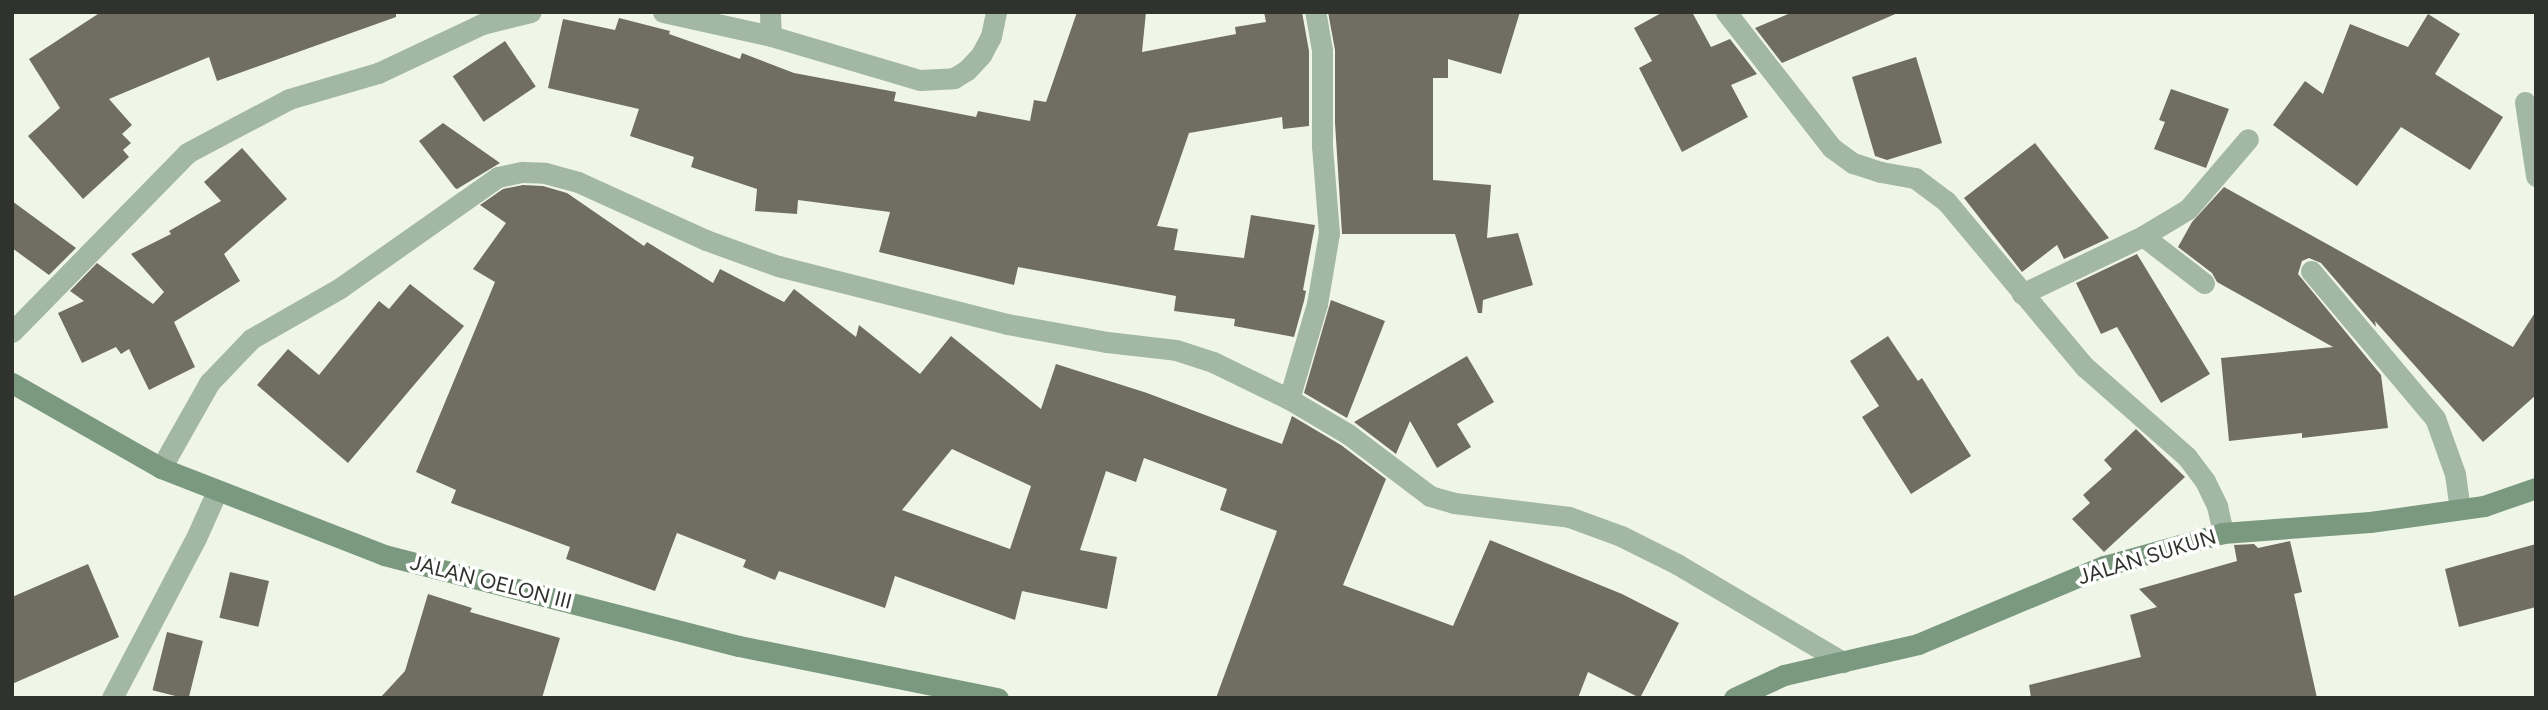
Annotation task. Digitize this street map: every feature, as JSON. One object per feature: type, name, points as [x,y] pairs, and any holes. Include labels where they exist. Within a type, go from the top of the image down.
[{"type":"street","points":[[12,332],[187,153],[289,99],[378,73],[482,24],[531,12]]},
{"type":"street","points":[[663,12],[771,36],[920,80],[954,78],[967,70],[981,55],[991,36],[996,12]]},
{"type":"street","points":[[770,12],[771,36]]},
{"type":"street","points":[[1289,399],[1317,304],[1329,233],[1323,169],[1322,50],[1315,12]]},
{"type":"street","points":[[1726,12],[1832,148],[1853,163],[1881,172],[1915,178],[1946,201],[2085,367],[2187,457],[2205,481],[2217,506],[2223,533]]},
{"type":"street","points":[[2525,103],[2536,176]]},
{"type":"street","points":[[2022,294],[2143,236],[2188,209],[2248,139]]},
{"type":"street","points":[[161,468],[209,383],[251,339],[340,288],[498,177],[522,172],[545,173],[578,182],[706,240],[778,266],[1007,324],[1107,342],[1176,350],[1213,362],[1289,399],[1348,434],[1430,496],[1454,503],[1569,517],[1621,536],[1677,564],[1843,662]]},
{"type":"street","points":[[2143,236],[2204,283]]},
{"type":"street","points":[[2311,271],[2435,418],[2455,474],[2460,509]]},
{"type":"street","name":"JALAN OELON III","points":[[12,383],[161,468],[384,555],[739,646],[998,698]]},
{"type":"street","name":"JALAN SUKUN","points":[[1734,698],[1784,676],[1918,644],[2104,566],[2223,533],[2370,522],[2484,506],[2536,488]]},
{"type":"street","points":[[112,698],[197,538],[217,491]]},
{"type":"building","points":[[101,12],[396,12],[396,17],[217,81],[209,57],[109,99],[132,125],[122,134],[131,143],[123,150],[129,157],[83,199],[28,136],[60,108],[29,59]]},
{"type":"building","points":[[1077,12],[1146,12],[1142,52],[1236,34],[1235,27],[1266,22],[1264,12],[1302,12],[1309,51],[1309,126],[1283,129],[1282,117],[1189,133],[1157,226],[1178,229],[1174,250],[1244,258],[1251,215],[1315,225],[1303,290],[1306,291],[1294,337],[1234,326],[1235,319],[1174,311],[1176,296],[1018,267],[1014,285],[879,252],[890,212],[798,200],[797,214],[755,211],[757,189],[691,167],[694,157],[630,136],[639,109],[548,88],[563,19],[615,30],[619,18],[670,31],[669,34],[740,59],[742,53],[794,73],[896,92],[894,101],[976,117],[978,111],[1030,121],[1034,100],[1046,102]]},
{"type":"building","points":[[1328,12],[1520,12],[1501,74],[1448,59],[1448,78],[1433,78],[1433,180],[1491,185],[1487,238],[1518,233],[1533,285],[1483,300],[1482,313],[1478,313],[1455,234],[1342,234],[1335,123],[1335,50]]},
{"type":"building","points":[[1663,12],[1692,12],[1711,47],[1730,39],[1757,74],[1731,85],[1748,117],[1682,152],[1639,68],[1652,61],[1634,28]]},
{"type":"building","points":[[1793,12],[1900,12],[1782,63],[1755,28]]},
{"type":"building","points":[[2428,14],[2460,34],[2435,74],[2503,117],[2470,170],[2401,127],[2357,186],[2273,125],[2305,81],[2323,94],[2350,24],[2408,47]]},
{"type":"building","points":[[505,41],[536,87],[484,122],[453,76]]},
{"type":"building","points":[[1916,57],[1942,143],[1887,160],[1875,156],[1852,77]]},
{"type":"building","points":[[2171,89],[2229,109],[2206,168],[2154,149],[2165,122],[2159,120]]},
{"type":"building","points":[[443,123],[500,163],[455,188],[419,141]]},
{"type":"building","points":[[2035,143],[2109,238],[2064,259],[2057,245],[2022,272],[1964,198]]},
{"type":"building","points":[[242,148],[287,199],[224,254],[240,281],[174,322],[195,367],[149,390],[129,349],[121,354],[116,347],[82,363],[58,313],[84,301],[70,291],[97,263],[153,304],[164,292],[131,254],[171,234],[169,231],[221,201],[204,182]]},
{"type":"building","points":[[523,185],[543,186],[567,193],[644,246],[647,242],[713,283],[720,269],[784,302],[794,289],[856,337],[859,325],[920,374],[951,336],[1041,409],[1056,364],[1147,393],[1282,444],[1292,416],[1341,445],[1386,479],[1343,585],[1453,626],[1490,540],[1622,594],[1679,623],[1640,698],[1588,672],[1578,698],[1216,698],[1277,531],[1220,510],[1227,489],[1144,458],[1136,482],[1106,471],[1080,550],[1117,557],[1107,609],[1022,591],[1015,620],[895,576],[885,608],[779,571],[775,580],[743,567],[746,560],[677,533],[655,591],[566,559],[570,547],[451,503],[456,490],[416,472],[495,282],[473,269],[506,223],[480,205],[503,189]],"holes":[[[952,449],[1031,486],[1010,549],[902,510]]]},
{"type":"building","points":[[2224,187],[2513,347],[2536,311],[2536,395],[2483,442],[2375,321],[2376,327],[2321,263],[2309,258],[2302,261],[2298,274],[2381,375],[2388,428],[2302,438],[2302,433],[2229,441],[2221,358],[2333,347],[2217,282],[2212,273],[2178,247],[2192,222]]},
{"type":"building","points":[[12,201],[76,248],[49,275],[12,248]]},
{"type":"building","points":[[2137,254],[2210,374],[2161,403],[2117,327],[2101,334],[2076,283]]},
{"type":"building","points":[[410,284],[464,326],[348,463],[257,385],[288,349],[319,375],[379,301],[389,309]]},
{"type":"building","points":[[1331,300],[1385,321],[1347,418],[1304,393]]},
{"type":"building","points":[[1888,336],[1918,381],[1922,378],[1971,456],[1911,494],[1862,417],[1879,406],[1850,361]]},
{"type":"building","points":[[1467,356],[1494,402],[1457,424],[1471,447],[1437,468],[1410,421],[1396,454],[1354,422]]},
{"type":"building","points":[[2136,429],[2185,477],[2104,552],[2072,519],[2090,503],[2083,495],[2112,469],[2104,460]]},
{"type":"building","points":[[2290,541],[2302,592],[2294,594],[2317,698],[2031,698],[2029,685],[2141,657],[2130,615],[2157,607],[2139,589],[2237,561],[2234,545],[2254,544],[2258,548]]},
{"type":"building","points":[[2536,544],[2536,607],[2459,627],[2445,569]]},
{"type":"building","points":[[88,564],[119,637],[12,684],[12,597]]},
{"type":"building","points":[[230,572],[269,581],[258,627],[219,618]]},
{"type":"building","points":[[428,594],[472,608],[470,612],[560,638],[542,698],[380,698],[405,671]]},
{"type":"building","points":[[167,632],[203,641],[189,698],[152,690]]}]
